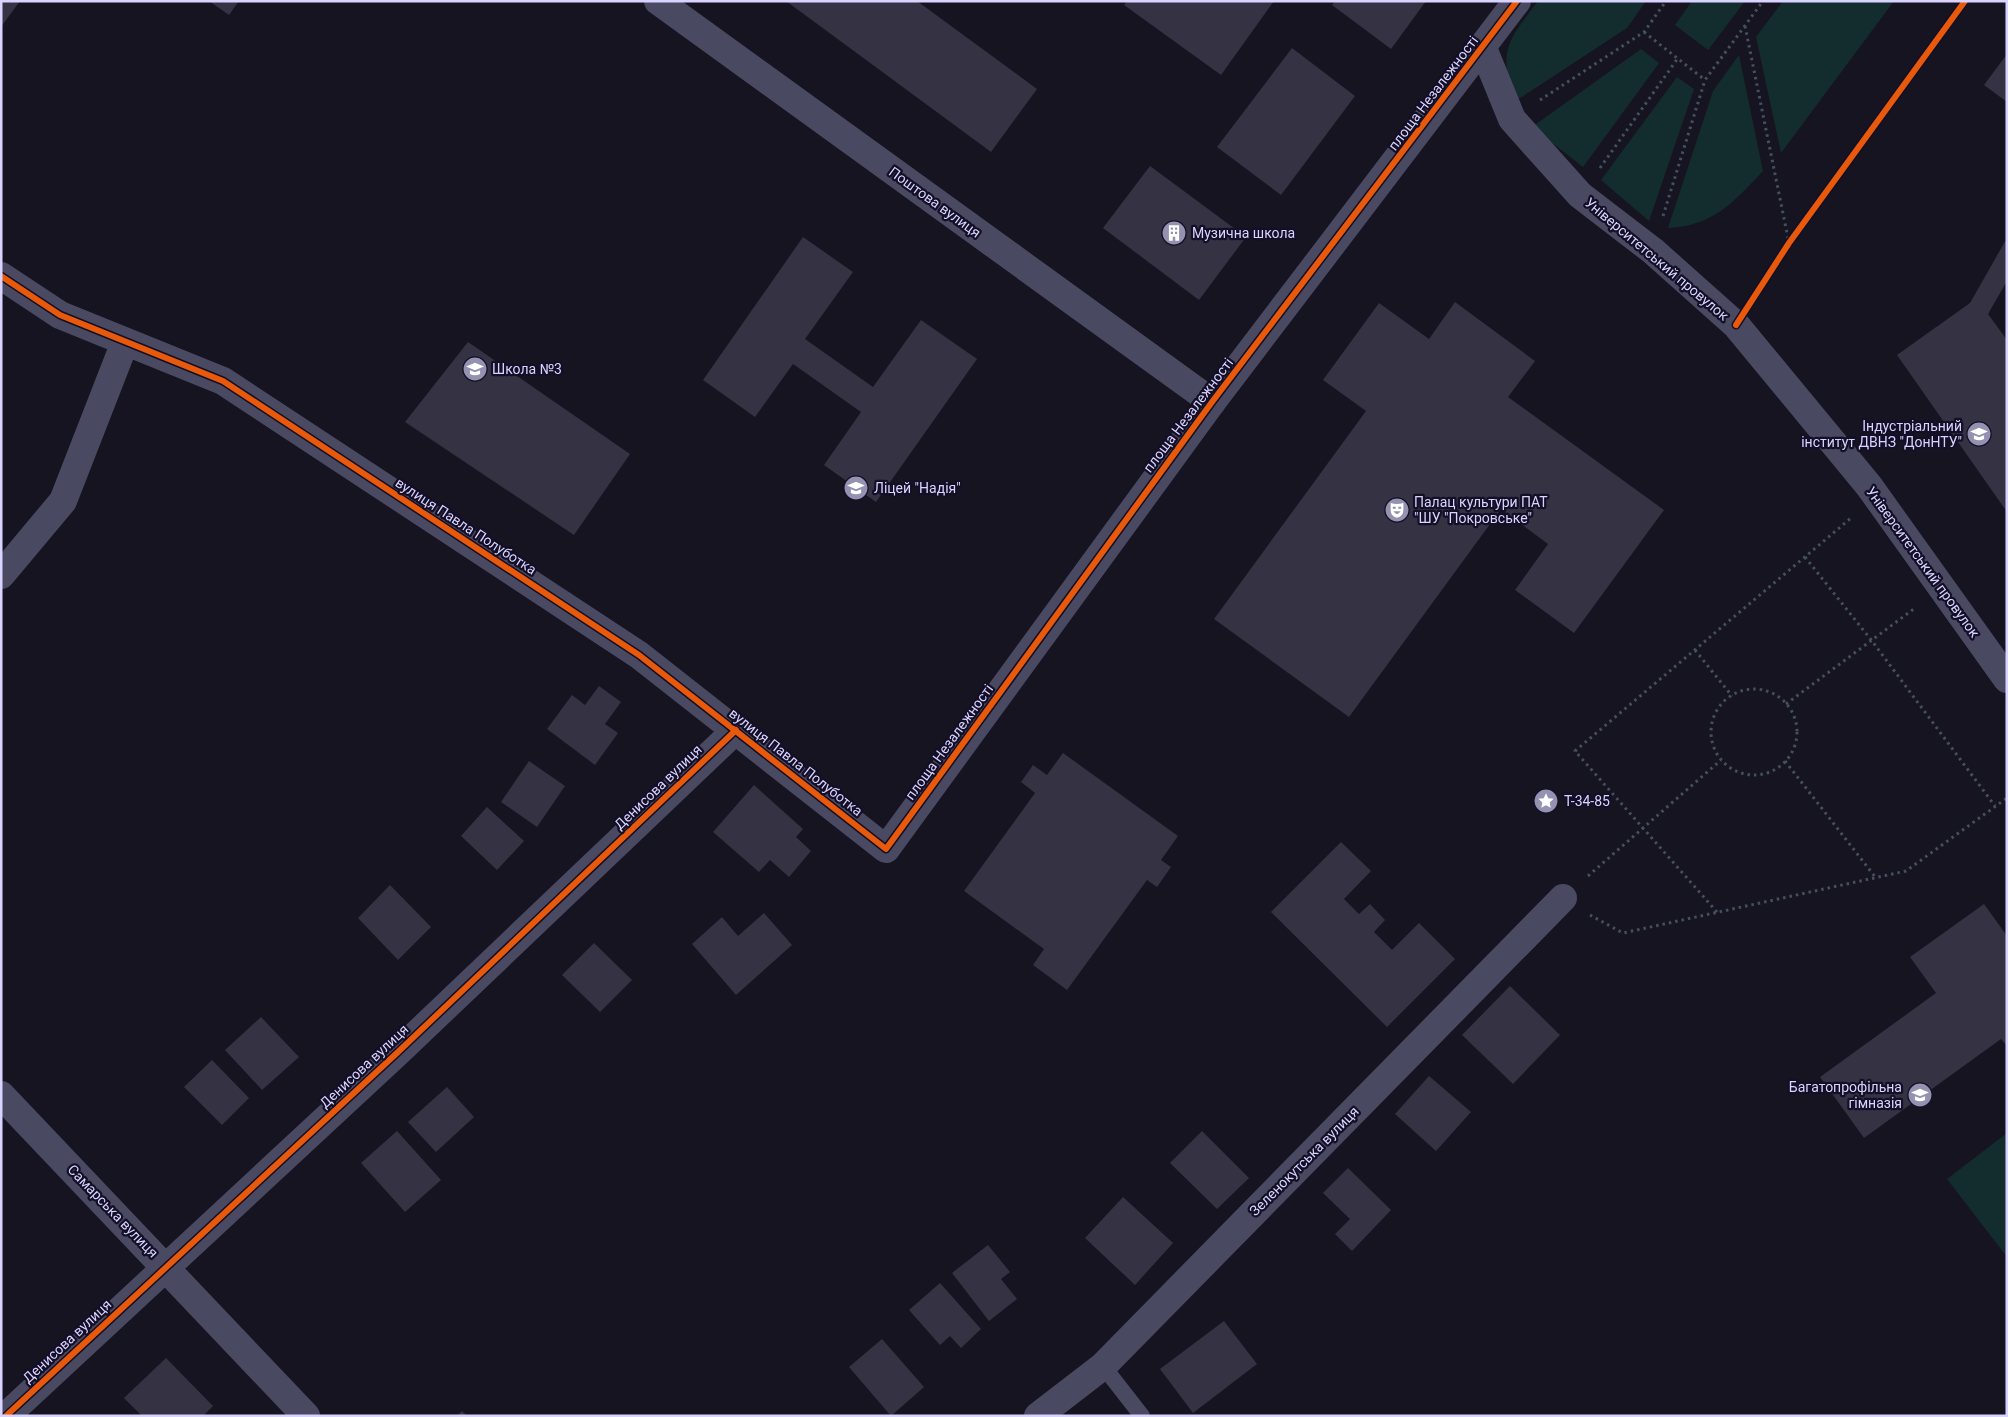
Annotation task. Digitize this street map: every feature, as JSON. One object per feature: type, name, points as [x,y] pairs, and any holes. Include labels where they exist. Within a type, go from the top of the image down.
[{"type":"street","name":"Поштова вулиця","points":[[658,1],[1212,402]]},
{"type":"street","name":"площа Незалежності","points":[[886,849],[1212,402],[1517,1]]},
{"type":"street","name":"Університетський провулок","points":[[1483,48],[1512,119],[1580,195],[1653,251],[1736,325],[1877,497],[2007,679]]},
{"type":"street","name":"вулиця Павла Полуботка","points":[[1,276],[60,315],[223,382],[639,654],[886,849]]},
{"type":"street","points":[[1,575],[63,501],[124,342]]},
{"type":"street","name":"Денисова вулиця","points":[[6,1416],[398,1052],[736,730]]},
{"type":"street","name":"Зеленокутська вулиця","points":[[1038,1416],[1103,1366],[1562,898]]},
{"type":"street","name":"Самарська вулиця","points":[[1,1095],[166,1266],[306,1416]]},
{"type":"lane","points":[[1103,1366],[1142,1416]]},
{"type":"path","points":[[1512,119],[1644,32],[1666,1]]},
{"type":"path","points":[[1653,251],[1705,80],[1762,1]]},
{"type":"path","points":[[1736,325],[1790,243],[1965,1]]},
{"type":"path","points":[[1744,26],[1790,243]]},
{"type":"path","points":[[1644,32],[1705,80]]},
{"type":"path","points":[[1580,195],[1678,58]]},
{"type":"path","points":[[1717,912],[1575,751],[1877,497]]},
{"type":"path","points":[[1805,557],[1872,640],[1995,806]]},
{"type":"path","points":[[1786,704],[1942,588]]},
{"type":"path","points":[[1695,650],[1732,696]]},
{"type":"path","points":[[1742,691],[1766,691],[1786,704],[1793,714],[1797,727],[1792,751],[1785,761],[1774,770],[1760,775],[1746,775],[1732,770],[1721,760],[1711,738],[1712,726],[1715,714],[1732,696],[1742,691]]},
{"type":"path","points":[[1721,760],[1562,898],[1623,933],[1876,878],[1906,871],[2007,798]]},
{"type":"path","points":[[1785,761],[1876,878]]},
{"type":"green space","points":[[1538,1],[1646,1],[1627,28],[1514,102],[1507,69],[1508,47],[1519,27]]},
{"type":"green space","points":[[1692,1],[1745,1],[1708,50],[1675,25]]},
{"type":"green space","points":[[1783,1],[1894,1],[1781,153],[1756,37]]},
{"type":"green space","points":[[1641,49],[1659,63],[1583,167],[1532,127]]},
{"type":"green space","points":[[1739,55],[1763,171],[1722,210],[1698,223],[1668,228],[1713,91]]},
{"type":"green space","points":[[1677,77],[1694,89],[1649,221],[1601,180]]},
{"type":"green space","points":[[2007,1133],[2007,1257],[1947,1179]]},
{"type":"building","points":[[1,1],[20,1],[1,27]]},
{"type":"building","points":[[209,1],[239,1],[229,15]]},
{"type":"building","points":[[786,1],[917,1],[1037,89],[991,152]]},
{"type":"building","points":[[1127,1],[1274,1],[1221,75],[1124,5]]},
{"type":"building","points":[[1335,1],[1426,1],[1391,49],[1332,5]]},
{"type":"building","points":[[1292,48],[1355,96],[1281,195],[1217,147]]},
{"type":"building","points":[[2007,54],[2007,102],[1984,85]]},
{"type":"building","name":"Музична школа","points":[[1150,166],[1246,237],[1199,300],[1103,228]]},
{"type":"building","points":[[803,237],[853,272],[805,339],[873,387],[921,320],[977,359],[876,502],[824,465],[861,412],[793,364],[755,417],[703,380]]},
{"type":"building","name":"Індустріальний інститут ДВНЗ \"ДонНТУ\"","points":[[2007,238],[2007,281],[1988,314],[2007,340],[2007,512],[1897,355],[1970,303]]},
{"type":"building","name":"Палац культури ПАТ \"ШУ \"Покровське\"","points":[[1455,302],[1535,361],[1508,397],[1664,510],[1574,633],[1515,590],[1548,544],[1501,509],[1349,717],[1214,619],[1366,411],[1323,380],[1379,303],[1429,339]]},
{"type":"building","points":[[468,342],[630,454],[574,535],[405,422]]},
{"type":"building","points":[[599,686],[621,702],[605,724],[618,733],[595,765],[547,729],[572,695],[585,705]]},
{"type":"building","points":[[1063,753],[1178,836],[1161,860],[1171,867],[1157,887],[1147,880],[1067,990],[1033,965],[1044,949],[964,891],[1035,793],[1021,782],[1033,765],[1047,775]]},
{"type":"building","points":[[529,761],[565,786],[537,827],[501,802]]},
{"type":"building","points":[[754,785],[803,829],[796,837],[811,851],[789,877],[770,860],[759,872],[713,832]]},
{"type":"building","points":[[487,807],[524,841],[497,870],[461,836]]},
{"type":"building","points":[[1341,842],[1371,871],[1344,899],[1359,914],[1370,904],[1385,920],[1374,932],[1392,950],[1419,923],[1455,959],[1387,1027],[1271,912]]},
{"type":"building","points":[[390,885],[431,927],[398,960],[358,918]]},
{"type":"building","name":"Багатопрофільна гімназія","points":[[1984,904],[2007,936],[2007,1046],[2001,1039],[1864,1138],[1820,1077],[1936,993],[1910,957]]},
{"type":"building","points":[[764,913],[792,945],[736,995],[692,944],[722,917],[738,936]]},
{"type":"building","points":[[594,943],[632,980],[600,1012],[562,975]]},
{"type":"building","points":[[1510,986],[1560,1035],[1513,1084],[1462,1035]]},
{"type":"building","points":[[261,1017],[299,1057],[262,1090],[225,1050]]},
{"type":"building","points":[[212,1060],[249,1098],[222,1125],[184,1087]]},
{"type":"building","points":[[1429,1076],[1471,1112],[1436,1151],[1395,1114]]},
{"type":"building","points":[[447,1087],[474,1117],[436,1152],[408,1122]]},
{"type":"building","points":[[397,1131],[441,1180],[405,1212],[361,1163]]},
{"type":"building","points":[[1202,1131],[1249,1178],[1217,1209],[1170,1163]]},
{"type":"building","points":[[1348,1168],[1391,1210],[1352,1251],[1335,1234],[1350,1219],[1323,1193]]},
{"type":"building","points":[[1123,1197],[1173,1243],[1135,1285],[1085,1238]]},
{"type":"building","points":[[988,1245],[1010,1272],[1001,1279],[1017,1299],[989,1321],[952,1273]]},
{"type":"building","points":[[940,1283],[981,1329],[961,1348],[950,1336],[940,1345],[909,1310]]},
{"type":"building","points":[[1224,1321],[1257,1364],[1193,1413],[1160,1369]]},
{"type":"building","points":[[882,1339],[924,1387],[891,1416],[849,1367]]},
{"type":"building","points":[[166,1358],[213,1406],[203,1416],[142,1416],[124,1398]]},
{"type":"building","points":[[462,1411],[467,1416],[457,1416]]},
{"type":"cycle path","points":[[1,276],[60,315],[223,381],[639,655],[886,849],[1212,402],[1517,1]]},
{"type":"cycle path","points":[[1736,325],[1789,243],[1965,1]]},
{"type":"cycle path","points":[[6,1416],[398,1052],[736,730]]},
{"type":"place","name":"Музична школа","points":[[1174,233]]},
{"type":"place","name":"Школа №3","points":[[475,369]]},
{"type":"place","name":"Індустріальний інститут ДВНЗ \"ДонНТУ\"","points":[[1979,434]]},
{"type":"place","name":"Ліцей \"Надія\"","points":[[856,488]]},
{"type":"place","name":"Палац культури ПАТ \"ШУ \"Покровське\"","points":[[1397,510]]},
{"type":"place","name":"Т-34-85","points":[[1546,801]]},
{"type":"place","name":"Багатопрофільна гімназія","points":[[1920,1095]]}]
